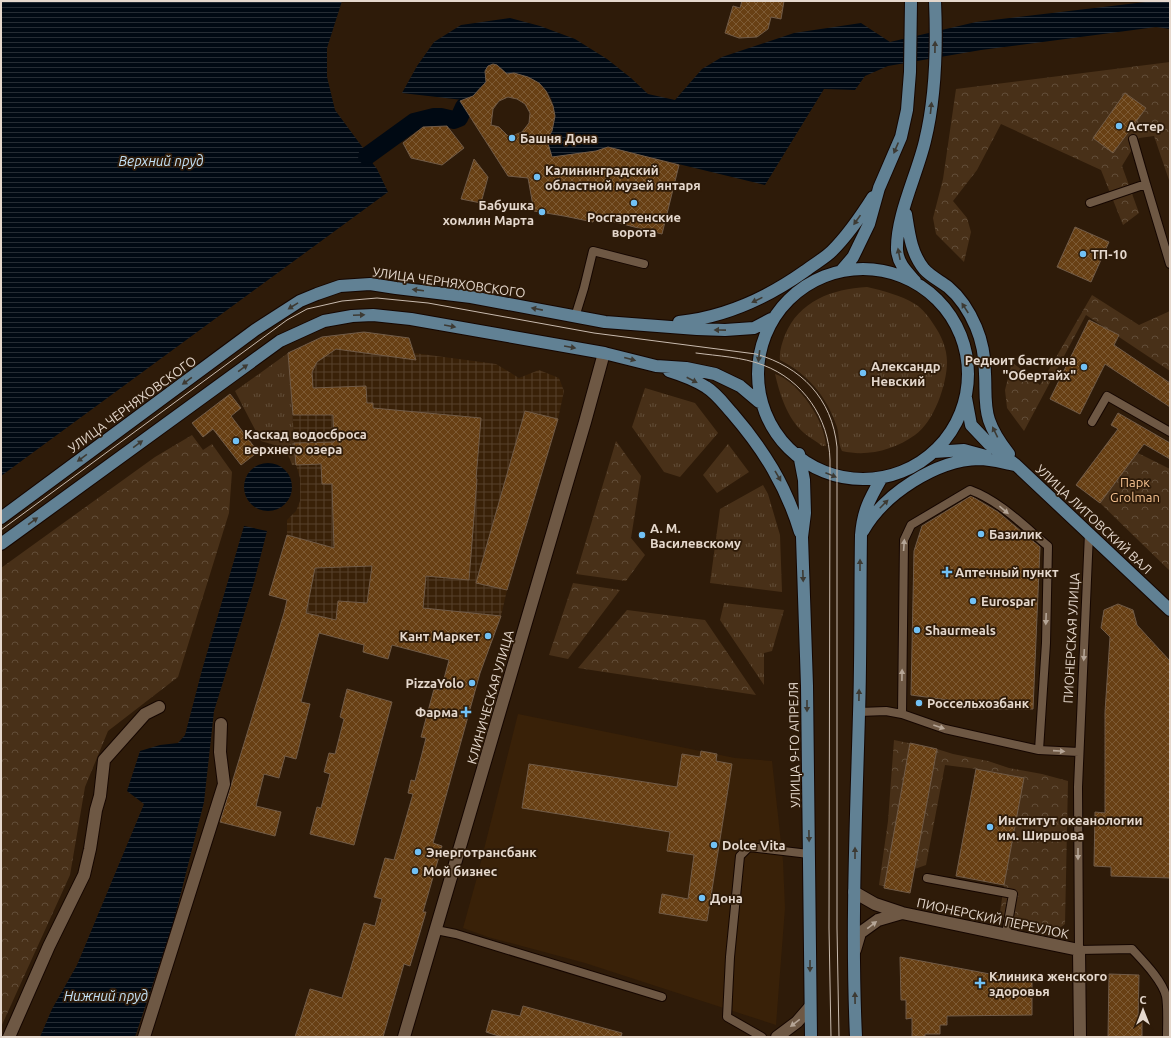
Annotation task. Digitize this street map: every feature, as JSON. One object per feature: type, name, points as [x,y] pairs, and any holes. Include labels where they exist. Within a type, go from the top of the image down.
[{"type":"main road","points":[[842,270],[853,257],[869,224],[879,188],[901,137],[907,110],[910,72],[912,23],[911,1]]},
{"type":"main road","points":[[1,544],[280,341],[324,321],[352,316],[373,315],[411,319],[603,359],[656,366],[686,368],[715,374],[740,386],[759,402],[776,429],[799,454],[820,470],[837,478],[860,480],[881,479],[919,463],[934,452],[958,420],[965,397],[967,366],[966,354],[960,333],[950,315],[902,267],[898,253],[898,240],[905,207],[925,142],[930,116],[934,73],[936,21],[934,1]]},
{"type":"main road","points":[[649,326],[697,320],[748,304],[777,290],[831,252],[845,238],[879,188]]},
{"type":"main road","points":[[905,207],[910,238],[919,262],[925,270],[950,288],[965,306],[976,327],[983,350],[986,373],[986,402],[989,420],[999,441],[1016,465]]},
{"type":"main road","points":[[759,402],[758,377],[761,342],[771,319],[788,299],[804,286],[822,277],[842,270],[866,269],[880,271],[903,278],[920,286]]},
{"type":"main road","name":"УЛИЦА ЧЕРНЯХОВСКОГО","points":[[1,518],[255,330],[300,301],[340,286],[370,284],[471,297],[605,322],[649,326],[725,330],[754,328],[771,319]]},
{"type":"main road","points":[[656,366],[684,376],[707,387],[734,416],[760,448],[780,481],[794,512],[802,537]]},
{"type":"main road","name":"УЛИЦА ЛИТОВСКИЙ ВАЛ","points":[[965,397],[971,426],[989,444],[1016,465],[1170,610]]},
{"type":"main road","name":"УЛИЦА ЛИТОВСКИЙ ВАЛ","points":[[934,452],[964,450],[1016,465]]},
{"type":"main road","name":"УЛИЦА 9-ГО АПРЕЛЯ","points":[[799,454],[804,480],[805,513],[802,537],[807,686],[811,1037]]},
{"type":"main road","points":[[861,535],[870,519],[894,495],[909,484],[947,465],[980,459],[1016,465]]},
{"type":"main road","points":[[856,1037],[854,892],[859,712],[861,535],[862,519],[870,498],[881,479]]},
{"type":"street","name":"КЛИНИЧЕСКАЯ УЛИЦА","points":[[404,1037],[603,359]]},
{"type":"street","points":[[9,1037],[49,946],[84,875],[100,796],[104,760],[145,714],[159,707]]},
{"type":"street","points":[[144,1037],[224,784],[220,752],[221,724]]},
{"type":"street","name":"ПИОНЕРСКИЙ ПЕРЕУЛОК","points":[[854,892],[875,904],[902,913],[1079,950]]},
{"type":"street","name":"ПИОНЕРСКИЙ ПЕРЕУЛОК","points":[[855,951],[860,933],[878,920],[902,913]]},
{"type":"street","points":[[1079,950],[1080,1037]]},
{"type":"street","points":[[777,1037],[797,1022],[810,1007]]},
{"type":"lane","points":[[1132,139],[1170,264]]},
{"type":"lane","points":[[1090,203],[1146,184]]},
{"type":"lane","points":[[575,317],[593,251],[644,264]]},
{"type":"lane","points":[[1092,422],[1107,396],[1170,432]]},
{"type":"lane","points":[[902,714],[904,540],[911,525],[970,490],[983,495],[997,504],[1048,546],[1046,643],[1039,750]]},
{"type":"lane","name":"ПИОНЕРСКАЯ УЛИЦА","points":[[1079,950],[1078,787],[1089,533]]},
{"type":"lane","points":[[859,712],[886,711],[902,714],[945,729],[1039,750],[1080,748]]},
{"type":"lane","points":[[762,1037],[727,1017],[730,957],[740,856],[749,846],[809,854]]},
{"type":"lane","points":[[927,878],[1013,894],[1006,934]]},
{"type":"lane","points":[[436,930],[456,934],[662,997]]},
{"type":"lane","points":[[1079,950],[1132,949],[1148,966],[1166,995],[1168,1026],[1167,1037]]},
{"type":"shaded area","points":[[364,332],[409,338],[414,353],[496,364],[519,378],[539,370],[559,378],[564,391],[558,419],[507,590],[501,616],[338,601],[336,620],[308,614],[284,613],[287,600],[269,595],[287,535],[287,520],[296,511],[300,501],[300,478],[296,465],[288,353],[322,337]],"holes":[[[366,386],[367,403],[373,403],[362,515],[401,472],[477,479],[471,552],[426,576],[369,588],[372,566],[335,567],[332,484],[322,484],[320,442],[334,442],[337,387]],[[392,410],[481,418],[477,465]]]},
{"type":"shaded area","points":[[518,714],[735,758],[772,761],[783,861],[785,908],[776,1025],[585,963],[488,937],[463,928]]},
{"type":"green space","points":[[1170,62],[1170,183],[1154,136],[1139,138],[1122,166],[1139,213],[1123,225],[1101,170],[1001,124],[977,170],[953,201],[967,218],[971,232],[964,262],[936,234],[933,218],[943,179],[956,89]]},
{"type":"green space","points":[[867,287],[904,298],[915,304],[923,311],[937,329],[941,337],[946,352],[947,362],[945,381],[938,402],[922,429],[898,445],[871,453],[851,453],[842,451],[833,416],[822,396],[808,379],[780,360],[780,354],[785,335],[791,323],[808,305],[829,294],[854,288]]},
{"type":"green space","points":[[1092,295],[1139,325],[1170,311],[1170,371],[1086,315],[1024,431],[1007,408],[1005,390],[1012,362],[1040,385]]},
{"type":"green space","points":[[288,353],[296,465],[292,465],[287,454],[281,448],[261,441],[235,391]]},
{"type":"green space","points":[[775,374],[784,378],[793,385],[809,404],[821,425],[825,436],[826,446],[822,446],[806,435],[793,420],[785,406]]},
{"type":"green space","points":[[645,388],[695,403],[718,433],[680,477],[664,472],[632,427]]},
{"type":"green space","points":[[192,435],[203,450],[212,444],[232,472],[229,513],[178,677],[108,731],[85,787],[70,875],[1,1027],[1,568],[155,457]]},
{"type":"green space","name":"Парк Grolman","points":[[1113,435],[1138,453],[1170,469],[1170,571],[1100,503],[1076,485]]},
{"type":"green space","points":[[616,441],[641,476],[631,538],[645,555],[626,581],[576,574]]},
{"type":"green space","points":[[728,444],[749,472],[717,493],[703,475]]},
{"type":"green space","points":[[763,485],[768,494],[780,535],[782,592],[710,583],[720,509]]},
{"type":"green space","points":[[573,583],[620,590],[568,659],[549,655]]},
{"type":"green space","points":[[724,603],[784,610],[772,651],[764,653],[764,685],[720,620]]},
{"type":"green space","points":[[627,610],[705,620],[756,695],[578,668]]},
{"type":"green space","points":[[894,740],[1068,781],[1065,924],[1049,936],[1002,919],[1000,912],[1004,885],[976,769],[945,765],[926,865],[909,871],[904,892],[879,885],[888,821]]},
{"type":"water","name":"Верхний пруд","points":[[1,1],[342,1],[327,48],[327,77],[335,110],[377,169],[388,192],[1,476]]},
{"type":"water","points":[[1154,1],[1170,1],[1170,29],[1156,27],[981,50],[888,66],[865,76],[855,90],[824,89],[765,185],[608,147],[596,151],[552,157],[547,140],[554,114],[552,102],[547,92],[540,84],[529,78],[517,74],[502,74],[499,67],[495,65],[490,66],[485,71],[489,80],[478,90],[471,102],[402,93],[417,66],[434,42],[461,25],[510,18],[540,26],[575,39],[607,59],[648,94],[675,100],[702,69],[722,57],[794,33],[861,23],[890,42],[976,22]]},
{"type":"water","points":[[268,463],[277,465],[285,470],[290,478],[292,487],[290,496],[285,504],[277,509],[268,511],[259,509],[251,504],[246,496],[244,487],[246,478],[251,470],[259,465]]},
{"type":"water","name":"Нижний пруд","points":[[244,526],[267,531],[254,582],[214,711],[204,802],[173,924],[135,1037],[40,1037],[52,1009],[77,965],[144,804],[127,791],[140,751],[160,745],[178,743],[185,735],[202,670]]},
{"type":"building","points":[[742,1],[784,1],[781,19],[771,17],[768,29],[757,37],[739,38],[725,33],[733,6],[740,8]]},
{"type":"building","points":[[493,64],[497,65],[507,74],[514,73],[528,77],[539,83],[546,91],[553,106],[555,116],[552,131],[547,140],[552,157],[596,151],[608,147],[679,165],[662,234],[595,217],[593,222],[534,211],[528,178],[508,176],[460,101],[473,96],[486,82],[485,71],[488,66]],"holes":[[[508,97],[517,99],[525,104],[530,113],[529,123],[522,132],[509,137],[499,127],[491,125],[493,109],[499,101]]]},
{"type":"building","points":[[1125,93],[1146,108],[1113,153],[1093,138]]},
{"type":"building","points":[[447,126],[464,148],[442,165],[411,158],[403,143],[423,127]]},
{"type":"building","points":[[474,159],[488,177],[481,203],[461,199]]},
{"type":"building","name":"ТП-10","points":[[1075,227],[1109,242],[1091,282],[1057,267]]},
{"type":"building","name":"Редюит бастиона \"Обертайх\"","points":[[1089,320],[1119,335],[1114,345],[1170,383],[1170,407],[1105,364],[1080,414],[1050,399]]},
{"type":"building","points":[[364,332],[409,338],[416,360],[336,349],[317,362],[312,372],[313,388],[366,386],[367,403],[373,403],[373,408],[481,418],[469,580],[426,576],[423,608],[501,616],[480,673],[433,843],[442,846],[423,912],[426,912],[410,966],[404,964],[383,1037],[295,1037],[310,989],[342,998],[364,923],[375,926],[382,899],[374,897],[385,858],[394,860],[413,794],[408,793],[411,780],[415,781],[426,738],[421,737],[434,689],[441,690],[449,660],[392,645],[388,659],[363,652],[364,645],[319,633],[301,702],[310,704],[296,759],[285,756],[279,778],[264,774],[256,806],[281,812],[275,836],[220,822],[284,613],[287,600],[269,595],[287,535],[334,548],[332,484],[322,484],[321,464],[296,465],[294,443],[334,442],[333,415],[293,415],[288,353],[322,337]],"holes":[[[372,566],[367,603],[338,601],[336,620],[306,613],[315,568]]]},
{"type":"building","points":[[230,394],[241,408],[231,416],[258,452],[241,465],[213,429],[203,437],[192,423]]},
{"type":"building","points":[[525,411],[558,419],[507,590],[476,583]]},
{"type":"building","points":[[1118,413],[1170,443],[1170,459],[1144,444],[1100,503],[1076,485],[1118,429],[1111,425]]},
{"type":"building","points":[[971,496],[998,512],[1040,547],[1033,709],[969,709],[963,702],[911,695],[914,551],[922,526]]},
{"type":"building","points":[[1118,604],[1133,610],[1137,625],[1170,661],[1170,878],[1111,876],[1111,867],[1094,866],[1095,812],[1105,813],[1105,712],[1110,637],[1101,628],[1104,610]]},
{"type":"building","points":[[347,689],[392,702],[354,845],[310,834],[317,807],[321,808],[330,774],[324,772],[329,753],[335,754],[344,719],[340,717]]},
{"type":"building","points":[[910,743],[937,749],[910,893],[884,888]]},
{"type":"building","points":[[701,751],[717,754],[716,761],[732,764],[707,921],[659,913],[662,894],[688,899],[694,855],[667,851],[670,832],[522,808],[529,764],[677,787],[682,754],[700,757]]},
{"type":"building","name":"Институт океанологии им. Ширшова","points":[[976,769],[1024,778],[1004,885],[956,876]]},
{"type":"building","points":[[900,957],[1032,982],[1032,1015],[947,1016],[947,1025],[940,1025],[940,1034],[925,1034],[925,1037],[912,1037],[912,1018],[906,1019],[906,1000],[901,1000]]},
{"type":"building","points":[[1109,974],[1139,975],[1138,1020],[1142,1020],[1142,1037],[1108,1037]]},
{"type":"building","points":[[523,1006],[622,1033],[621,1037],[502,1037],[486,1032],[492,1010],[520,1016]]},
{"type":"waterway","points":[[367,156],[414,122],[434,117],[454,120],[459,118],[464,107]]},
{"type":"tram line","points":[[1,530],[287,320],[307,309],[342,301],[377,298],[428,303],[594,333],[756,354],[787,367],[812,387],[821,399],[829,414],[834,429],[837,447],[837,928],[839,1037]]},
{"type":"tram line","points":[[696,353],[755,362],[790,380],[802,391],[819,415],[825,430],[828,444],[830,460],[829,928],[831,1037]]},
{"type":"place","name":"Астер","points":[[1119,126]]},
{"type":"place","name":"Башня Дона","points":[[512,138]]},
{"type":"place","name":"Калининградский областной музей янтаря","points":[[537,177]]},
{"type":"place","name":"Росгартенские ворота","points":[[634,203]]},
{"type":"place","name":"Бабушка хомлин Марта","points":[[542,212]]},
{"type":"place","name":"ТП-10","points":[[1083,254]]},
{"type":"place","name":"Редюит бастиона \"Обертайх\"","points":[[1084,367]]},
{"type":"place","name":"Александр Невский","points":[[863,373]]},
{"type":"place","name":"Каскад водосброса верхнего озера","points":[[236,441]]},
{"type":"place","name":"Базилик","points":[[981,534]]},
{"type":"place","name":"А. М. Василевскому","points":[[642,535]]},
{"type":"place","name":"Аптечный пункт","points":[[947,572]]},
{"type":"place","name":"Eurospar","points":[[973,601]]},
{"type":"place","name":"Shaurmeals","points":[[917,630]]},
{"type":"place","name":"Кант Маркет","points":[[488,636]]},
{"type":"place","name":"PizzaYolo","points":[[472,683]]},
{"type":"place","name":"Россельхозбанк","points":[[919,703]]},
{"type":"place","name":"Фарма","points":[[466,712]]},
{"type":"place","name":"Институт океанологии им. Ширшова","points":[[990,827]]},
{"type":"place","name":"Dolce Vita","points":[[714,845]]},
{"type":"place","name":"Энерготрансбанк","points":[[418,852]]},
{"type":"place","name":"Мой бизнес","points":[[415,871]]},
{"type":"place","name":"Дона","points":[[702,898]]},
{"type":"place","name":"Клиника женского здоровья","points":[[980,983]]}]
